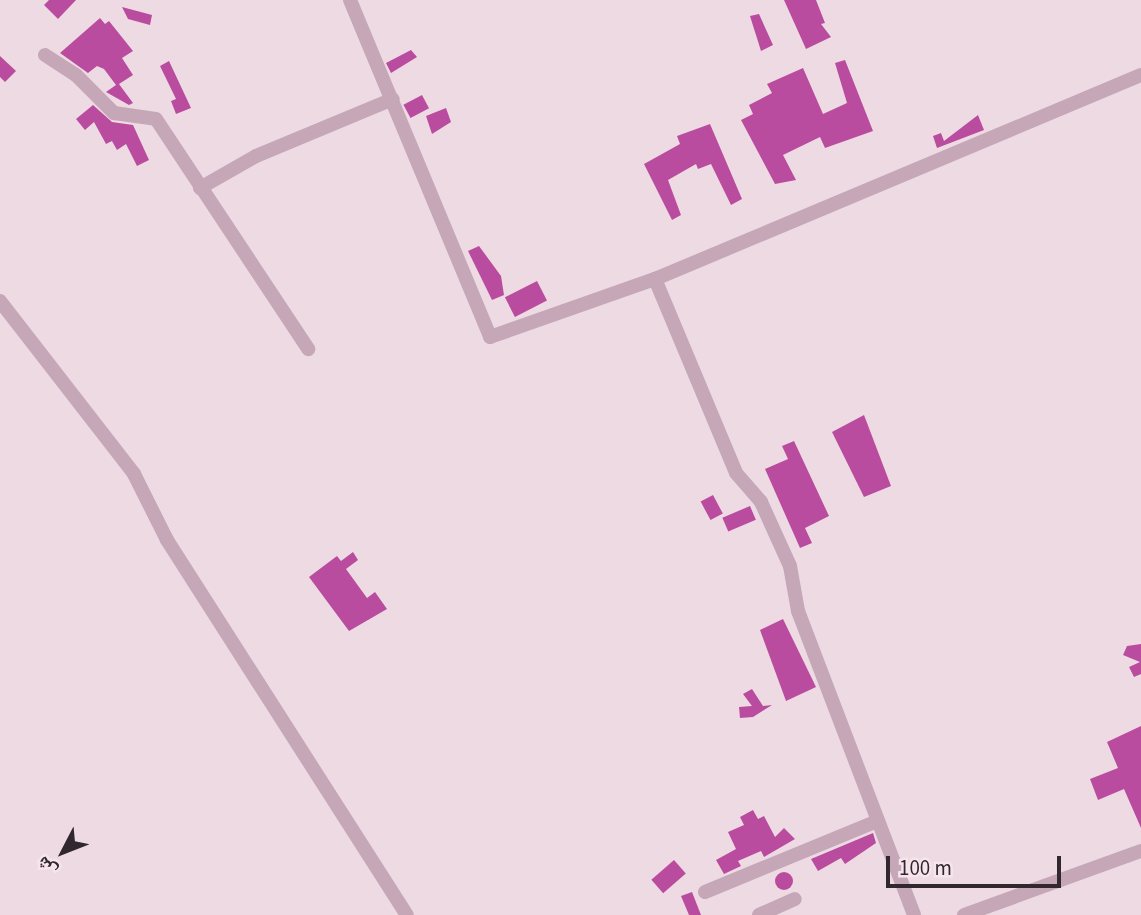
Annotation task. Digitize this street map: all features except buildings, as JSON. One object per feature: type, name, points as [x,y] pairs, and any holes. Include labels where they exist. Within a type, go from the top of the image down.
[{"type":"street","points":[[350,0],[490,337],[654,279],[1141,75]]},
{"type":"street","points":[[45,55],[76,75],[114,113],[156,119],[308,349]]},
{"type":"street","points":[[200,188],[256,156],[393,99]]},
{"type":"street","points":[[654,279],[736,473],[761,502],[790,566],[798,611],[914,915]]},
{"type":"street","points":[[0,301],[134,474],[167,540],[407,915]]},
{"type":"street","points":[[705,892],[877,821]]},
{"type":"street","points":[[964,915],[1141,851]]},
{"type":"street","points":[[759,915],[795,899]]}]
